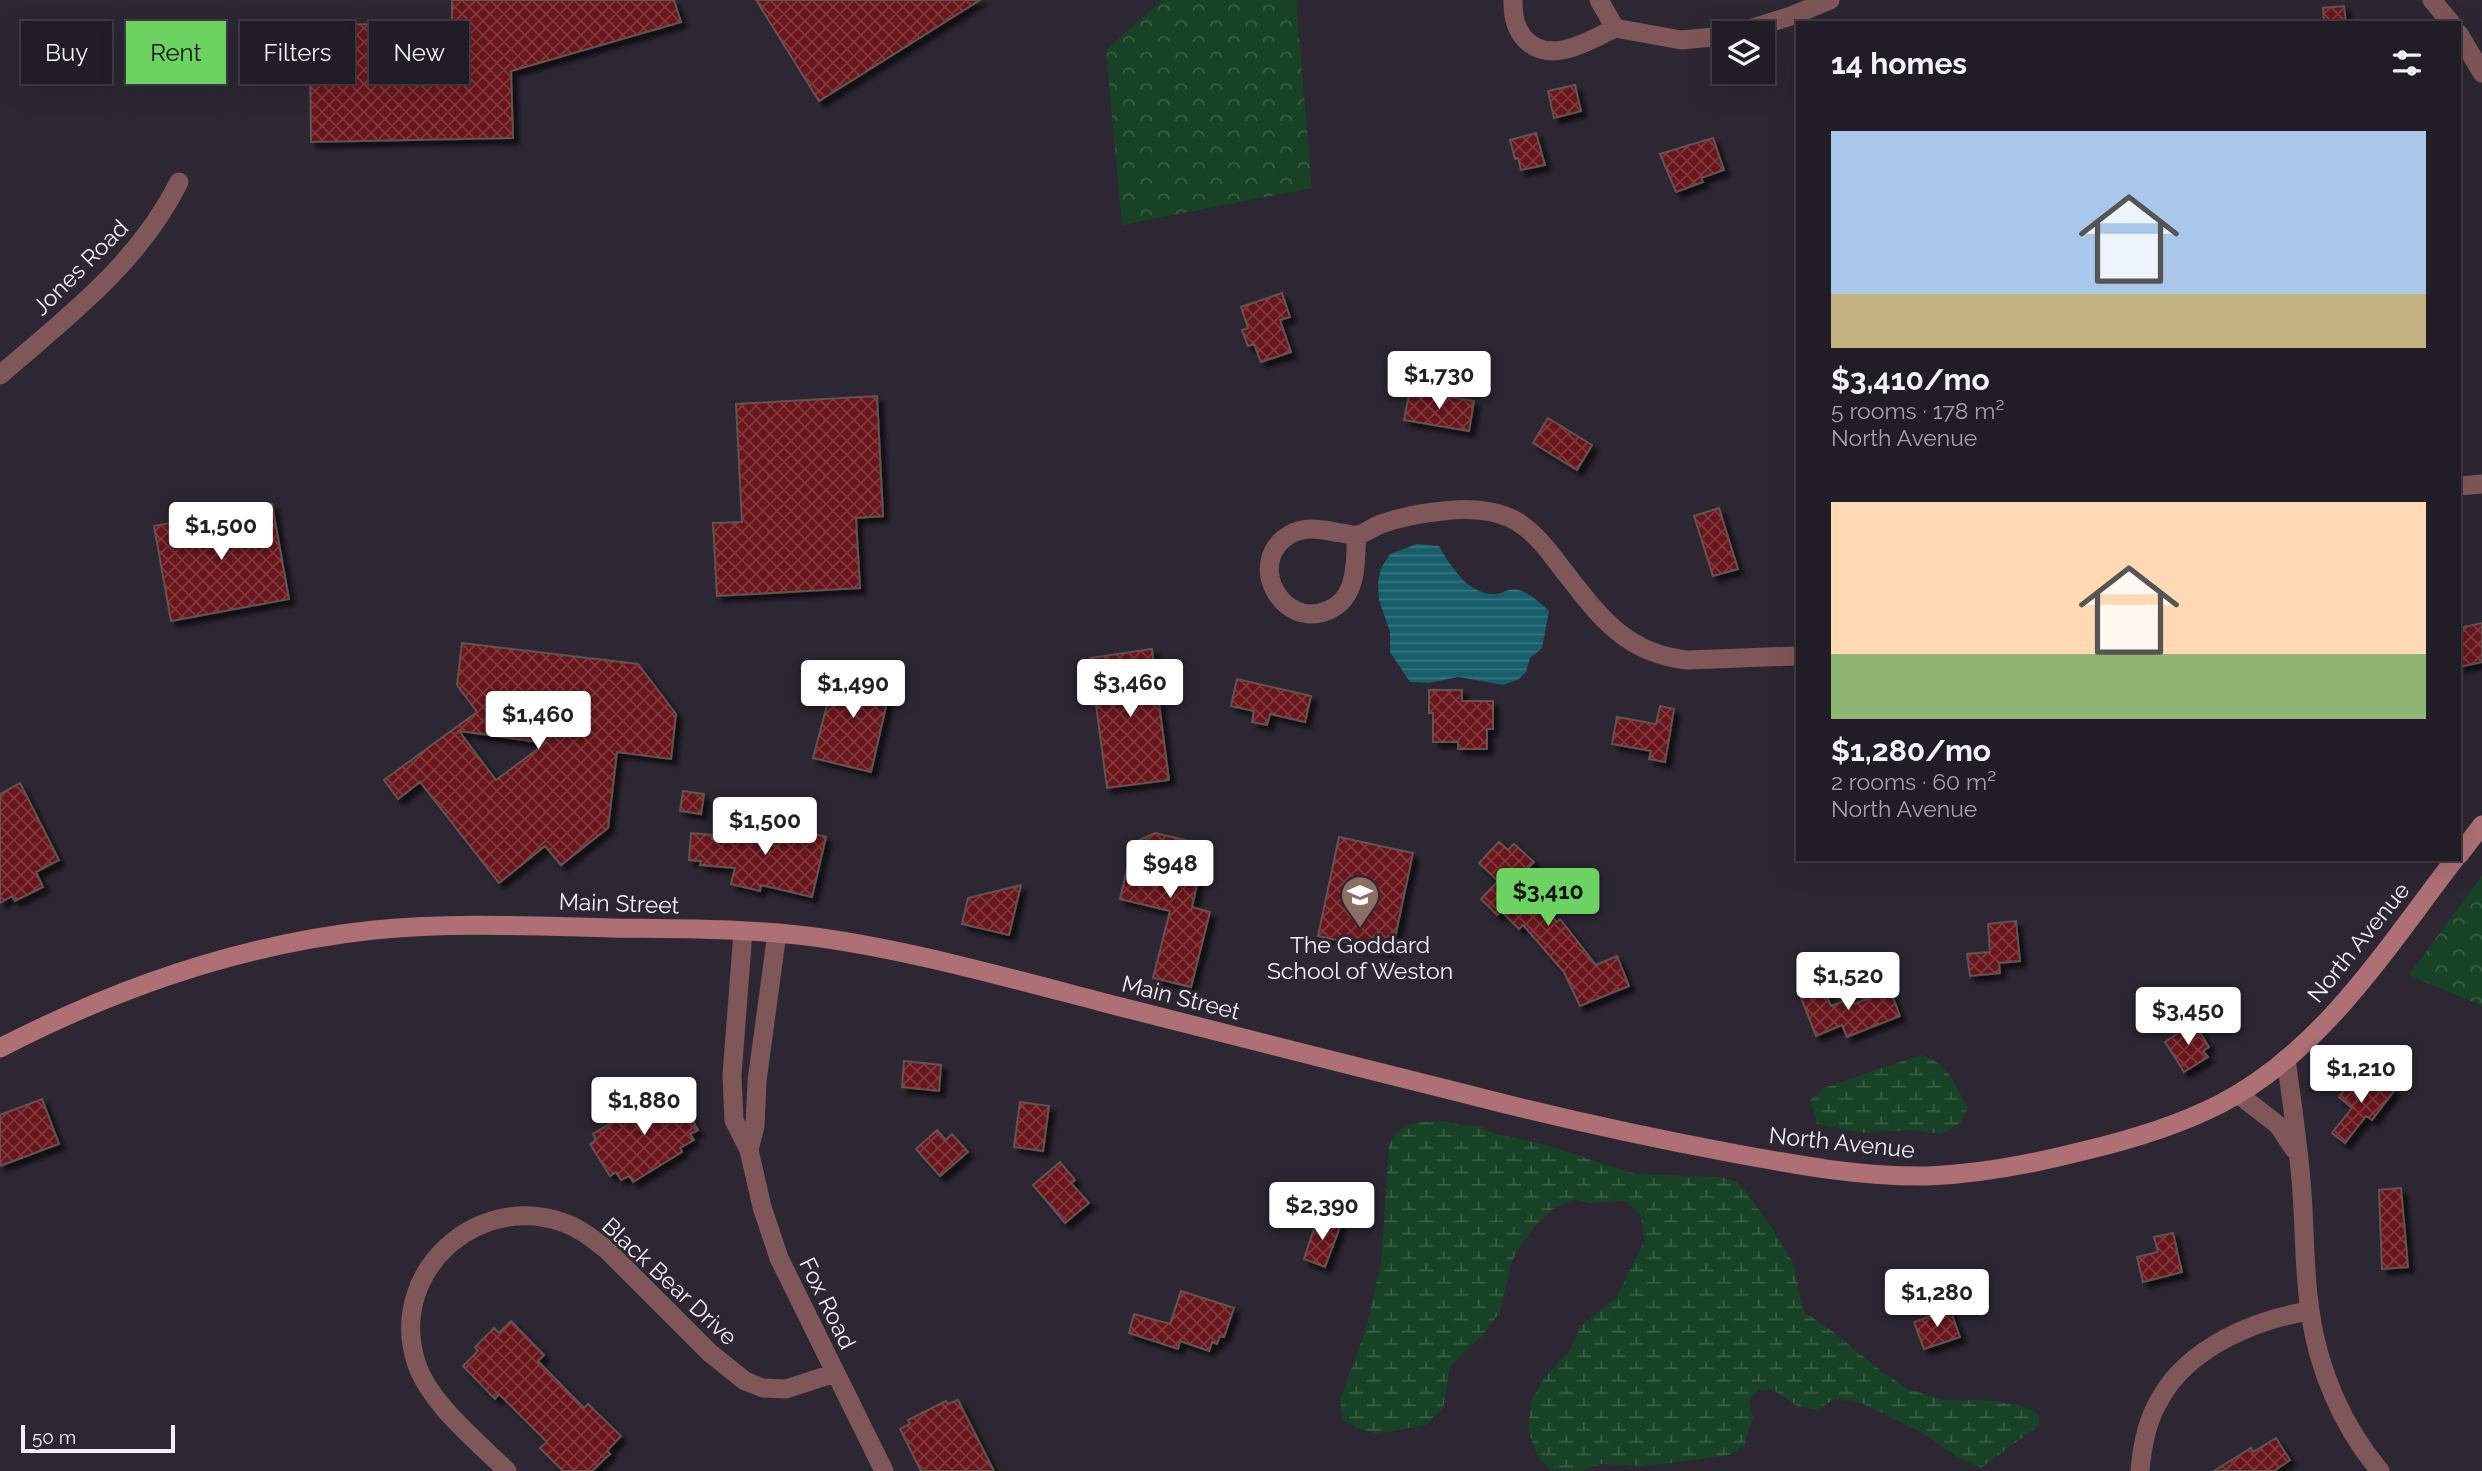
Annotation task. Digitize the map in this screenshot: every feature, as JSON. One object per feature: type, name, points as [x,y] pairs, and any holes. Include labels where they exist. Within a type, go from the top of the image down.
[{"type":"main road","points":[[2461,852],[2482,825]]},
{"type":"main road","name":"North Avenue","points":[[1245,1038],[1622,1132],[1808,1167],[1883,1175],[1964,1173],[2048,1160],[2112,1144],[2193,1117],[2238,1094],[2286,1059],[2314,1034],[2354,990],[2453,861]]},
{"type":"main road","name":"Main Street","points":[[0,1048],[89,1005],[174,972],[233,956],[333,936],[386,929],[468,925],[777,933],[860,944],[972,969],[1245,1038]]},
{"type":"street","points":[[1513,0],[1517,28],[1525,40],[1537,48],[1551,51],[1580,45],[1615,28],[1681,40],[1712,37]]},
{"type":"street","points":[[1599,0],[1615,28]]},
{"type":"street","points":[[1775,22],[1830,0]]},
{"type":"street","points":[[2432,0],[2449,21]]},
{"type":"street","points":[[2461,37],[2482,72]]},
{"type":"street","name":"Jones Road","points":[[0,376],[118,270],[153,227],[179,182]]},
{"type":"street","points":[[2461,486],[2482,484]]},
{"type":"street","points":[[1357,535],[1351,586],[1334,607],[1307,614],[1289,608],[1276,595],[1269,577],[1269,567],[1276,548],[1298,531],[1317,529],[1357,535],[1390,521],[1430,513],[1458,510],[1496,513],[1517,521],[1534,536],[1609,625],[1643,650],[1670,659],[1687,660],[1796,656]]},
{"type":"street","name":"Fox Road","points":[[743,932],[732,1086],[734,1120],[749,1150],[773,1243],[884,1471]]},
{"type":"street","name":"Fox Road","points":[[749,1150],[755,1125],[757,1081],[777,933]]},
{"type":"street","points":[[2286,1059],[2298,1158],[2310,1311],[2325,1371],[2337,1405],[2354,1437],[2380,1471]]},
{"type":"street","points":[[2238,1094],[2278,1125],[2292,1143],[2298,1158]]},
{"type":"street","name":"Black Bear Drive","points":[[507,1471],[455,1419],[430,1389],[416,1362],[412,1331],[414,1301],[419,1286],[438,1256],[460,1235],[494,1220],[510,1217],[544,1218],[562,1222],[592,1238],[709,1353],[734,1374],[753,1385],[786,1389],[835,1373]]},
{"type":"street","points":[[2140,1471],[2146,1432],[2156,1407],[2166,1390],[2186,1367],[2213,1347],[2254,1326],[2310,1311]]},
{"type":"green space","points":[[1162,0],[1296,0],[1312,188],[1122,225],[1106,50]]},
{"type":"green space","points":[[2482,876],[2482,1006],[2409,975]]},
{"type":"green space","points":[[1920,1055],[1937,1063],[1954,1083],[1968,1108],[1960,1123],[1941,1134],[1913,1130],[1863,1133],[1817,1124],[1810,1100],[1824,1088]]},
{"type":"green space","points":[[1445,1121],[1480,1126],[1492,1133],[1543,1144],[1635,1174],[1720,1177],[1735,1181],[1744,1189],[1772,1228],[1793,1263],[1804,1312],[1908,1389],[1944,1400],[1981,1400],[2031,1409],[2039,1416],[2038,1426],[1981,1468],[1958,1458],[1924,1434],[1862,1403],[1836,1399],[1816,1410],[1797,1406],[1774,1390],[1759,1390],[1749,1400],[1753,1418],[1744,1446],[1729,1455],[1644,1466],[1602,1464],[1579,1471],[1551,1470],[1538,1457],[1528,1429],[1532,1400],[1545,1377],[1570,1350],[1581,1326],[1617,1297],[1644,1241],[1641,1216],[1625,1201],[1589,1203],[1574,1199],[1553,1209],[1523,1242],[1511,1263],[1500,1312],[1482,1336],[1450,1366],[1443,1409],[1425,1425],[1378,1434],[1356,1428],[1343,1419],[1340,1401],[1366,1328],[1381,1263],[1389,1145],[1399,1131],[1412,1124]]},
{"type":"water","points":[[1417,544],[1439,546],[1462,578],[1477,590],[1496,594],[1511,589],[1522,591],[1549,611],[1542,648],[1530,658],[1526,672],[1519,679],[1504,685],[1458,677],[1429,683],[1410,682],[1390,652],[1390,632],[1379,600],[1378,582],[1381,568],[1390,554]]},
{"type":"building","points":[[452,0],[674,0],[681,22],[511,71],[513,138],[311,142],[310,84],[355,84],[355,24],[369,24],[369,84],[469,84],[469,21],[452,21]]},
{"type":"building","points":[[756,0],[980,0],[819,101]]},
{"type":"building","points":[[2344,6],[2346,21],[2324,21],[2323,8]]},
{"type":"building","points":[[1575,85],[1581,111],[1554,118],[1548,91]]},
{"type":"building","points":[[1536,133],[1545,165],[1521,170],[1510,140]]},
{"type":"building","points":[[1713,138],[1724,170],[1701,178],[1703,182],[1676,192],[1660,154]]},
{"type":"building","points":[[1282,293],[1290,317],[1280,320],[1291,352],[1261,362],[1254,344],[1248,346],[1242,330],[1248,328],[1241,307]]},
{"type":"building","points":[[1410,390],[1474,401],[1469,431],[1404,420]]},
{"type":"building","points":[[877,396],[883,516],[856,518],[860,588],[717,596],[713,523],[742,522],[736,404]]},
{"type":"building","points":[[1548,418],[1592,445],[1577,470],[1533,443]]},
{"type":"building","points":[[272,504],[289,599],[171,621],[154,526],[203,517],[202,512],[218,509],[219,514]]},
{"type":"building","points":[[1719,508],[1738,569],[1713,576],[1694,516]]},
{"type":"building","points":[[2482,623],[2482,662],[2461,667],[2461,628]]},
{"type":"building","points":[[462,643],[638,664],[676,714],[671,759],[617,752],[608,828],[561,865],[545,846],[499,883],[420,782],[398,799],[384,780],[477,712],[457,685]],"holes":[[[459,731],[546,743],[496,780]]]},
{"type":"building","points":[[1152,649],[1169,780],[1107,788],[1090,658]]},
{"type":"building","points":[[837,668],[892,680],[871,772],[813,758]]},
{"type":"building","points":[[1237,679],[1311,696],[1305,722],[1270,714],[1267,725],[1252,722],[1254,711],[1231,706]]},
{"type":"building","points":[[1429,690],[1462,690],[1462,701],[1493,701],[1493,729],[1487,729],[1487,749],[1458,749],[1458,742],[1433,742],[1433,713],[1429,713]]},
{"type":"building","points":[[1660,706],[1674,709],[1665,762],[1649,759],[1651,751],[1612,744],[1617,717],[1656,724]]},
{"type":"building","points":[[20,783],[59,860],[36,872],[43,887],[15,901],[12,896],[0,903],[0,794]]},
{"type":"building","points":[[683,791],[704,794],[701,814],[680,811]]},
{"type":"building","points":[[748,818],[826,837],[812,897],[761,885],[760,891],[731,884],[735,868],[700,865],[701,861],[689,860],[691,833],[713,835],[712,839],[742,841]]},
{"type":"building","points":[[1155,833],[1206,845],[1192,907],[1210,912],[1191,987],[1153,978],[1170,911],[1120,899],[1133,843]]},
{"type":"building","points":[[1339,837],[1413,853],[1392,952],[1318,936]]},
{"type":"building","points":[[1499,842],[1508,850],[1514,844],[1534,862],[1515,881],[1557,922],[1560,919],[1596,965],[1617,956],[1629,986],[1580,1006],[1564,972],[1523,925],[1519,929],[1501,911],[1497,915],[1481,899],[1498,881],[1479,863]]},
{"type":"building","points":[[1021,885],[1009,935],[962,924],[968,898]]},
{"type":"building","points":[[2016,921],[2020,961],[1999,963],[2000,973],[1970,976],[1967,954],[1990,952],[1988,924]]},
{"type":"building","points":[[1823,986],[1831,1006],[1851,998],[1854,1004],[1890,990],[1900,1016],[1847,1037],[1842,1025],[1816,1036],[1800,995]]},
{"type":"building","points":[[2194,1023],[2209,1047],[2203,1051],[2208,1057],[2184,1072],[2165,1042]]},
{"type":"building","points":[[904,1061],[941,1065],[939,1091],[902,1087]]},
{"type":"building","points":[[2357,1074],[2374,1088],[2380,1080],[2394,1091],[2372,1120],[2366,1116],[2345,1143],[2332,1133],[2352,1108],[2339,1097]]},
{"type":"building","points":[[662,1088],[670,1095],[677,1108],[682,1105],[687,1111],[698,1130],[690,1134],[694,1140],[680,1148],[682,1152],[633,1182],[629,1176],[621,1180],[616,1172],[610,1176],[590,1144],[596,1140],[593,1134],[641,1105],[639,1101]]},
{"type":"building","points":[[42,1099],[59,1144],[0,1166],[0,1115]]},
{"type":"building","points":[[1020,1102],[1049,1106],[1043,1151],[1014,1147]]},
{"type":"building","points":[[937,1130],[946,1140],[952,1134],[968,1152],[940,1176],[916,1149]]},
{"type":"building","points":[[1060,1162],[1075,1180],[1071,1183],[1089,1203],[1065,1223],[1033,1185]]},
{"type":"building","points":[[2401,1188],[2408,1267],[2382,1269],[2379,1190]]},
{"type":"building","points":[[1318,1217],[1341,1224],[1325,1267],[1304,1259]]},
{"type":"building","points":[[2173,1233],[2182,1272],[2143,1282],[2137,1257],[2158,1252],[2154,1237]]},
{"type":"building","points":[[1181,1291],[1234,1308],[1224,1337],[1220,1336],[1217,1344],[1212,1342],[1209,1351],[1180,1341],[1178,1349],[1129,1333],[1134,1314],[1170,1324]]},
{"type":"building","points":[[1950,1309],[1960,1337],[1924,1349],[1914,1322]]},
{"type":"building","points":[[511,1321],[544,1355],[538,1361],[584,1408],[588,1404],[621,1436],[607,1451],[610,1454],[592,1471],[563,1471],[540,1448],[547,1442],[499,1394],[495,1399],[463,1366],[478,1351],[475,1347],[494,1328],[499,1333]]},
{"type":"building","points":[[958,1400],[994,1471],[921,1471],[900,1429],[910,1424],[908,1420],[946,1401],[948,1404]]},
{"type":"building","points":[[2276,1438],[2290,1460],[2274,1471],[2214,1471],[2251,1448],[2253,1452]]},
{"type":"place","name":"The Goddard School of Weston","points":[[1360,929]]}]
